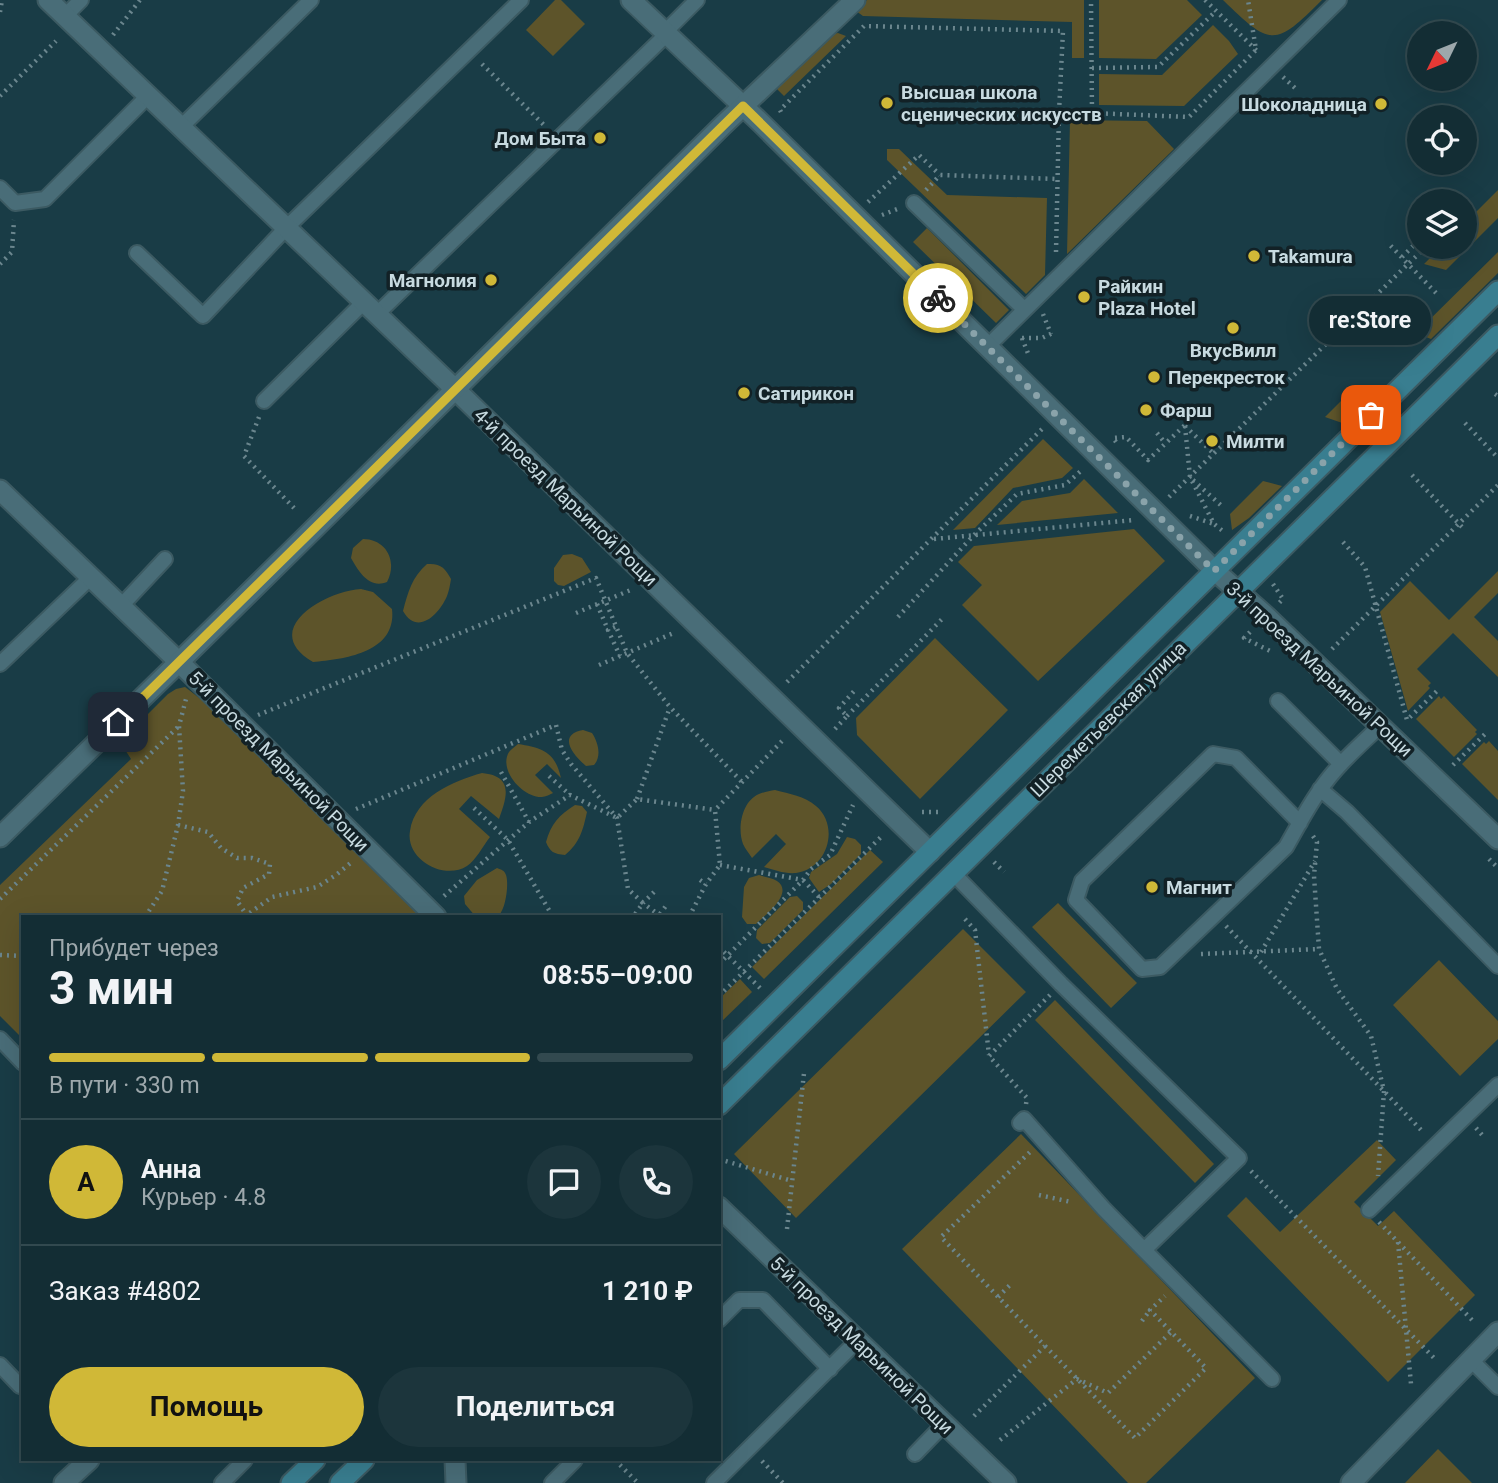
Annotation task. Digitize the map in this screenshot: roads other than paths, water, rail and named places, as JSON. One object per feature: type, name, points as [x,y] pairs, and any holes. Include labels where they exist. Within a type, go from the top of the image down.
[{"type":"main road","name":"Шереметьевская улица","points":[[721,1058],[1498,291]]},
{"type":"main road","name":"Шереметьевская улица","points":[[721,1103],[1498,335]]},
{"type":"main road","points":[[291,1483],[314,1461]]},
{"type":"main road","points":[[340,1483],[363,1461]]},
{"type":"street","name":"4-й проезд Марьиной Рощи","points":[[48,0],[455,389],[930,852]]},
{"type":"street","name":"3-й проезд Марьиной Рощи","points":[[631,0],[743,106],[1214,571],[1498,839]]},
{"type":"street","points":[[0,837],[743,106],[855,0]]},
{"type":"street","name":"5-й проезд Марьиной Рощи","points":[[0,490],[438,908]]},
{"type":"street","name":"5-й проезд Марьиной Рощи","points":[[721,1209],[1006,1483]]},
{"type":"street","points":[[1350,1483],[1498,1332]]},
{"type":"street","points":[[64,1483],[88,1461]]},
{"type":"street","points":[[455,1461],[456,1483]]},
{"type":"lane","points":[[65,16],[81,0]]},
{"type":"lane","points":[[181,127],[311,0]]},
{"type":"lane","points":[[137,253],[203,316],[286,228],[520,0]]},
{"type":"lane","points":[[264,401],[558,139],[697,0]]},
{"type":"lane","points":[[987,346],[1339,0]]},
{"type":"lane","points":[[0,188],[15,203],[45,199],[148,96]]},
{"type":"lane","points":[[914,203],[1024,309]]},
{"type":"lane","points":[[121,606],[165,559]]},
{"type":"lane","points":[[0,664],[90,578]]},
{"type":"lane","points":[[1278,701],[1341,764]]},
{"type":"lane","points":[[1300,823],[1237,758],[1213,754],[1082,881],[1076,900],[1142,969],[1160,967],[1286,847],[1320,789],[1380,726]]},
{"type":"lane","points":[[1320,789],[1347,812],[1498,966]]},
{"type":"lane","points":[[953,873],[1061,984],[1238,1158],[1144,1250]]},
{"type":"lane","points":[[0,1039],[21,1061]]},
{"type":"lane","points":[[1369,1210],[1498,1085]]},
{"type":"lane","points":[[1022,1121],[1144,1250],[1272,1379]]},
{"type":"lane","points":[[721,1318],[740,1300],[763,1300],[830,1369]]},
{"type":"lane","points":[[714,1483],[858,1340]]},
{"type":"lane","points":[[1471,1360],[1498,1387]]},
{"type":"lane","points":[[0,1365],[21,1385]]},
{"type":"lane","points":[[915,1454],[944,1424]]},
{"type":"lane","points":[[222,1483],[240,1461]]},
{"type":"lane","points":[[552,1483],[574,1461]]},
{"type":"place","name":"Высшая школа сценических искусств","points":[[887,103]]},
{"type":"place","name":"Шоколадница","points":[[1381,104]]},
{"type":"place","name":"Дом Быта","points":[[600,138]]},
{"type":"place","name":"Takamura","points":[[1254,256]]},
{"type":"place","name":"Магнолия","points":[[491,280]]},
{"type":"place","name":"Райкин Plaza Hotel","points":[[1084,297]]},
{"type":"place","name":"ВкусВилл","points":[[1233,328]]},
{"type":"place","name":"Перекресток","points":[[1154,377]]},
{"type":"place","name":"Сатирикон","points":[[744,393]]},
{"type":"place","name":"Фарш","points":[[1146,410]]},
{"type":"place","name":"re:Store","points":[[1371,415]]},
{"type":"place","name":"Милти","points":[[1212,441]]},
{"type":"place","name":"Магнит","points":[[1152,887]]}]
